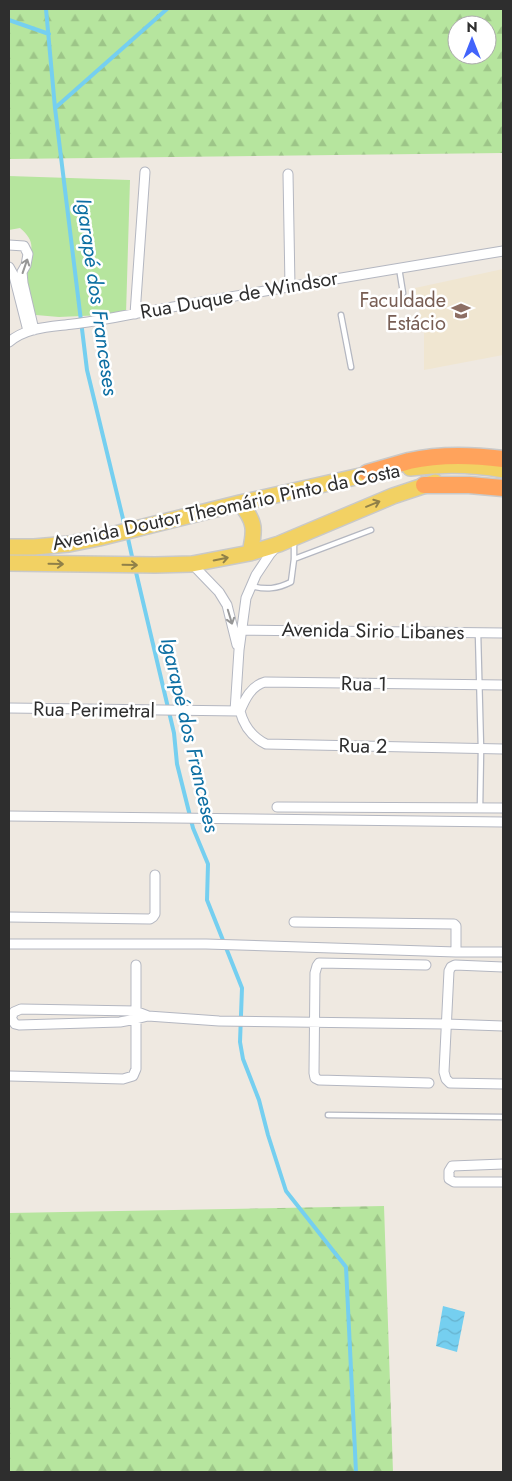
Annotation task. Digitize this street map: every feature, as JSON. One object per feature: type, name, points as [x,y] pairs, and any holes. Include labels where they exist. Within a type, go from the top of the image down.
[{"type":"highway","points":[[367,473],[410,461],[433,457],[466,456],[503,460]]},
{"type":"highway","points":[[424,485],[469,485],[503,488]]},
{"type":"main road","name":"Avenida Doutor Theomário Pinto da Costa","points":[[9,547],[69,544],[99,538],[367,473],[457,464],[503,470]]},
{"type":"main road","name":"Avenida Doutor Theomário Pinto da Costa","points":[[9,563],[156,566],[192,564],[250,554],[424,485],[454,479],[503,480]]},
{"type":"main road","points":[[240,503],[251,518],[254,526],[250,554]]},
{"type":"street","points":[[135,314],[145,172]]},
{"type":"street","points":[[288,174],[290,286]]},
{"type":"street","points":[[9,245],[24,246],[28,254],[22,272],[22,283],[31,331]]},
{"type":"street","name":"Rua Duque de Windsor","points":[[9,342],[17,336],[31,331],[503,251]]},
{"type":"street","points":[[9,267],[14,276],[31,331]]},
{"type":"street","points":[[237,712],[239,650],[246,598],[250,586],[270,554],[279,544]]},
{"type":"street","points":[[192,564],[219,592],[227,605],[239,650]]},
{"type":"street","name":"Avenida Sirio Libanes","points":[[242,630],[503,633]]},
{"type":"street","name":"Rua 1","points":[[237,712],[253,688],[265,682],[503,685]]},
{"type":"street","name":"Rua Perimetral","points":[[9,708],[237,712]]},
{"type":"street","name":"Rua 2","points":[[237,712],[251,734],[258,741],[266,744],[503,749]]},
{"type":"street","points":[[276,806],[503,808]]},
{"type":"street","points":[[9,816],[214,820],[503,822]]},
{"type":"street","points":[[9,918],[150,919],[153,918],[154,914],[155,875]]},
{"type":"street","points":[[294,922],[454,924],[456,926],[456,952]]},
{"type":"street","points":[[9,944],[206,944],[503,952]]},
{"type":"street","points":[[426,965],[320,963],[317,966],[316,973],[314,1073],[319,1080],[429,1083]]},
{"type":"street","points":[[10,1076],[123,1078],[133,1076],[136,1069],[136,965]]},
{"type":"street","points":[[503,967],[455,965],[450,967],[444,1072],[450,1083],[503,1084]]},
{"type":"street","points":[[136,1015],[120,1022],[19,1025],[15,1024],[11,1018],[14,1012],[21,1009],[136,1015],[219,1021],[503,1026]]},
{"type":"street","points":[[503,1164],[452,1166],[449,1171],[449,1179],[454,1182],[503,1182]]},
{"type":"lane","points":[[399,268],[403,293]]},
{"type":"lane","points":[[341,315],[351,367]]},
{"type":"lane","points":[[294,559],[371,530]]},
{"type":"lane","points":[[250,586],[265,589],[280,587],[290,582],[294,559],[294,538]]},
{"type":"lane","points":[[478,633],[481,749],[480,808]]},
{"type":"lane","points":[[328,1115],[503,1117]]},
{"type":"shaded area","name":"Faculdade Estácio","points":[[503,269],[503,355],[424,370],[424,334],[415,288]]},
{"type":"green space","points":[[9,9],[503,9],[503,153],[9,159]]},
{"type":"green space","points":[[9,176],[130,180],[126,314],[59,317],[36,315],[29,310],[18,273],[29,255],[31,245],[30,240],[20,228],[9,230]]},
{"type":"green space","points":[[384,1206],[393,1472],[9,1472],[9,1213]]},
{"type":"water","points":[[443,1306],[465,1312],[457,1352],[436,1346]]},
{"type":"waterway","name":"Igarapé dos Franceses","points":[[46,9],[55,108],[87,370],[125,527]]},
{"type":"waterway","points":[[55,108],[167,9]]},
{"type":"waterway","points":[[9,20],[49,34]]},
{"type":"waterway","name":"Igarapé dos Franceses","points":[[127,534],[133,561]]},
{"type":"waterway","name":"Igarapé dos Franceses","points":[[135,568],[174,733],[177,764],[193,828],[208,864],[207,900],[242,988],[240,1042],[243,1059],[259,1100],[286,1191],[346,1267],[356,1472]]},
{"type":"place","name":"Faculdade Estácio","points":[[461,311]]}]
